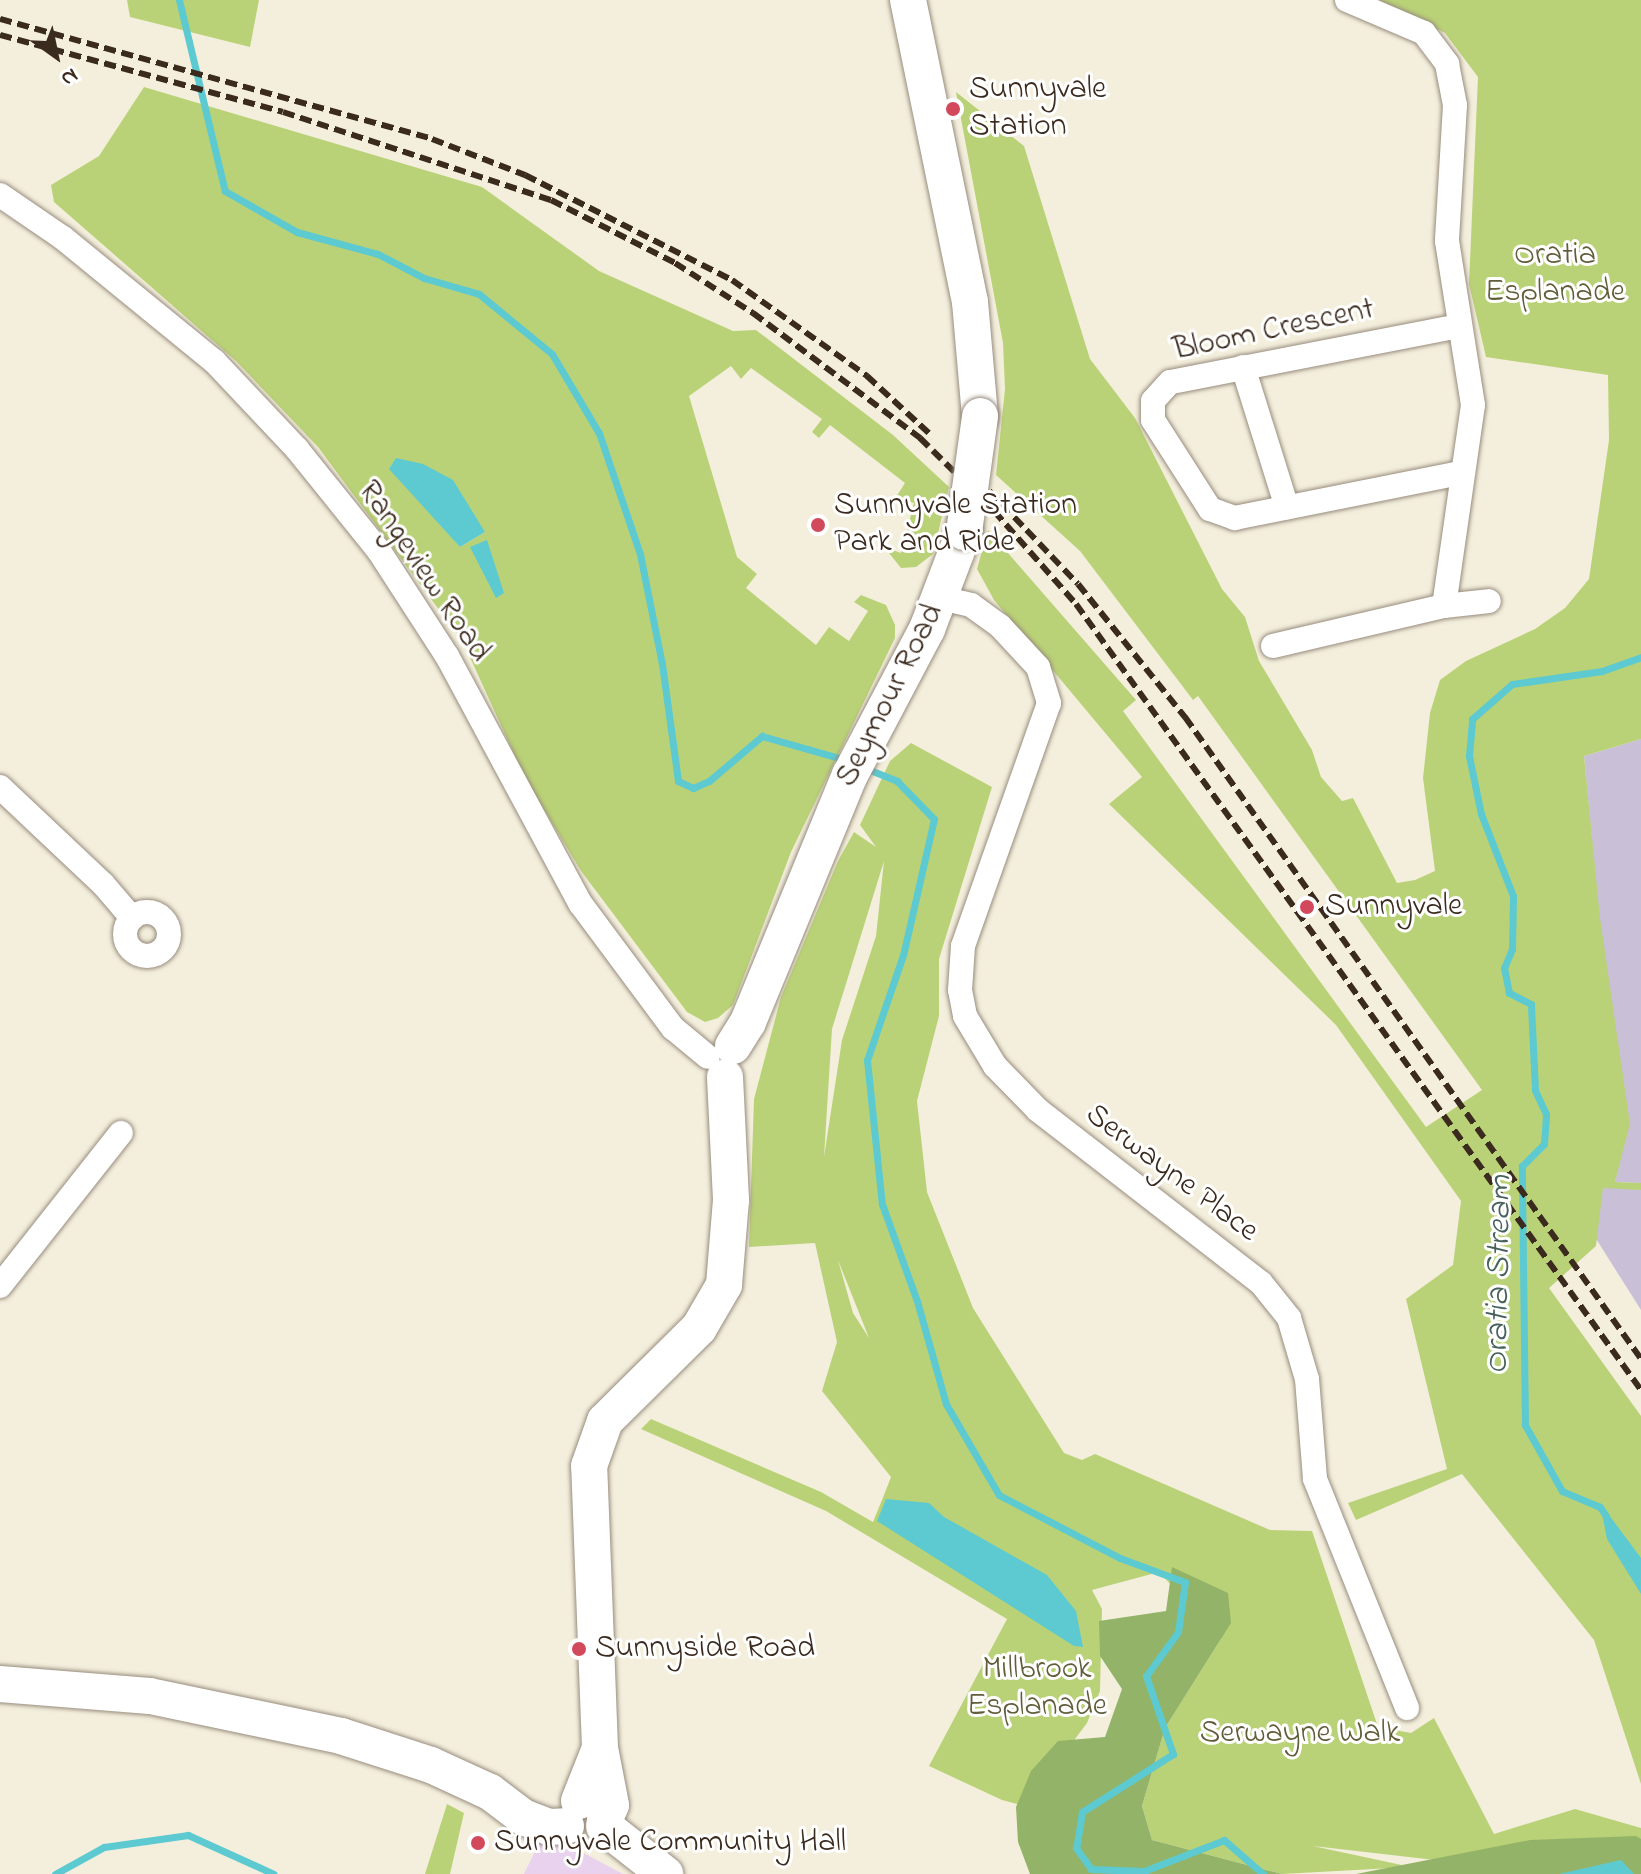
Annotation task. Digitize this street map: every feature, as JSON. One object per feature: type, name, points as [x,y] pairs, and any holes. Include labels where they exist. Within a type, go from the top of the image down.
[{"type":"main road","name":"Seymour Road","points":[[722,1060],[748,1022],[850,775],[941,598],[964,532],[980,416],[970,302],[908,0]]},
{"type":"main road","points":[[0,1684],[150,1696],[312,1729],[403,1755],[490,1792],[523,1817],[549,1827],[585,1819],[611,1805],[600,1748],[587,1482],[592,1449],[605,1421],[719,1301],[727,1268],[731,1200],[722,1060]]},
{"type":"main road","points":[[585,1819],[613,1863],[639,1874]]},
{"type":"main road","points":[[585,1819],[665,1874]]},
{"type":"street","points":[[1347,0],[1424,33],[1447,64],[1455,105],[1447,241],[1473,405],[1460,473],[1444,606]]},
{"type":"street","name":"Rangeview Road","points":[[0,195],[63,238],[214,361],[297,449],[379,551],[447,656],[580,903],[673,1028],[722,1060]]},
{"type":"street","name":"Bloom Crescent","points":[[1459,326],[1170,382],[1153,401],[1153,420],[1210,509],[1235,518],[1460,473]]},
{"type":"street","points":[[1243,367],[1287,507]]},
{"type":"street","name":"Serwayne Place","points":[[941,598],[971,605],[1000,626],[1038,667],[1049,703],[963,946],[960,990],[965,1016],[995,1066],[1038,1110],[1261,1283],[1289,1318],[1307,1379],[1315,1479],[1407,1708]]},
{"type":"street","points":[[1273,646],[1444,606],[1489,601]]},
{"type":"street","points":[[0,787],[103,884],[132,918]]},
{"type":"street","points":[[0,1286],[121,1133]]},
{"type":"shaded area","points":[[1641,739],[1641,1183],[1615,1182],[1621,1154],[1584,756]]},
{"type":"shaded area","points":[[1596,1184],[1641,1190],[1641,1310],[1593,1234]]},
{"type":"shaded area","points":[[552,1836],[623,1874],[524,1874],[541,1839]]},
{"type":"green space","points":[[127,0],[259,0],[250,47],[130,17]]},
{"type":"green space","name":"Oratia Esplanade","points":[[1379,0],[1641,0],[1641,739],[1584,756],[1600,918],[1630,1124],[1615,1182],[1641,1183],[1641,1190],[1603,1188],[1596,1246],[1549,1288],[1641,1416],[1641,1784],[1594,1640],[1462,1474],[1356,1520],[1348,1503],[1447,1469],[1406,1299],[1453,1265],[1461,1201],[1336,1025],[1109,804],[1142,777],[994,600],[977,569],[988,530],[1136,700],[1123,711],[1426,1127],[1482,1090],[1198,696],[1193,700],[1080,551],[996,475],[1005,389],[1003,343],[956,92],[1024,146],[1090,359],[1135,418],[1222,589],[1245,617],[1259,661],[1312,750],[1321,777],[1342,801],[1353,798],[1397,883],[1415,880],[1435,871],[1423,778],[1430,713],[1440,680],[1466,661],[1535,629],[1565,608],[1589,579],[1609,440],[1608,375],[1486,357],[1469,284],[1478,77],[1445,33]]},
{"type":"green space","points":[[144,87],[482,187],[599,271],[733,331],[756,330],[893,435],[949,487],[933,554],[916,567],[901,568],[889,553],[890,549],[901,553],[914,503],[896,497],[905,483],[830,425],[819,438],[812,432],[822,419],[751,368],[741,379],[731,366],[689,396],[737,557],[757,574],[746,588],[816,645],[829,627],[849,641],[868,611],[854,602],[861,595],[886,605],[895,625],[895,638],[791,852],[733,1005],[718,1018],[705,1022],[687,1012],[581,871],[525,778],[463,642],[318,447],[236,361],[54,202],[51,185],[99,156]],"holes":[[[440,522],[485,532],[460,547]]]},
{"type":"green space","points":[[911,743],[992,787],[939,959],[939,1016],[917,1101],[927,1192],[973,1308],[1064,1453],[1082,1460],[1095,1454],[1270,1530],[1312,1531],[1378,1727],[1411,1733],[1434,1718],[1494,1834],[1575,1809],[1641,1828],[1641,1869],[1513,1869],[1313,1846],[1411,1867],[1282,1874],[1152,1840],[1142,1806],[1165,1728],[1221,1639],[1159,1572],[1092,1590],[1102,1609],[1100,1691],[1087,1723],[1025,1806],[1002,1800],[929,1766],[1007,1619],[826,1511],[641,1429],[651,1419],[821,1492],[873,1522],[891,1477],[822,1391],[837,1342],[815,1243],[749,1247],[754,1099],[781,997],[838,861],[854,832],[876,847],[860,825],[890,761]],"holes":[[[884,861],[876,936],[842,1040],[824,1157],[832,1029]],[[838,1260],[869,1338],[853,1313]]]},
{"type":"green space","points":[[1172,1567],[1228,1593],[1231,1623],[1165,1728],[1142,1806],[1152,1840],[1282,1874],[1030,1874],[1018,1842],[1016,1807],[1031,1771],[1058,1741],[1105,1737],[1122,1689],[1100,1656],[1099,1621],[1166,1611]]},
{"type":"green space","points":[[447,1804],[464,1813],[450,1874],[425,1874]]},
{"type":"green space","points":[[1636,1836],[1641,1839],[1641,1874],[1356,1874],[1530,1840]]},
{"type":"water","points":[[396,458],[423,464],[453,480],[485,532],[460,547],[389,469]]},
{"type":"water","points":[[487,540],[504,593],[496,598],[470,547]]},
{"type":"water","points":[[886,1499],[929,1503],[944,1517],[1047,1575],[1076,1611],[1083,1647],[1074,1646],[877,1521]]},
{"type":"water","points":[[1600,1503],[1641,1558],[1641,1594],[1607,1539]]},
{"type":"water","points":[[1621,1860],[1634,1874],[1559,1874]]},
{"type":"waterway","points":[[179,0],[225,191],[297,232],[378,254],[424,278],[479,294],[552,354],[599,433],[640,554],[662,664],[678,781],[693,788],[709,781],[762,736],[846,760]]},
{"type":"waterway","name":"Oratia Stream","points":[[1606,1516],[1600,1507],[1562,1491],[1525,1425],[1522,1166],[1544,1144],[1546,1114],[1535,1090],[1531,1004],[1509,993],[1504,968],[1512,949],[1513,896],[1481,814],[1469,756],[1472,719],[1512,684],[1602,671],[1641,657]]},
{"type":"waterway","points":[[865,768],[897,781],[934,819],[903,955],[867,1060],[882,1204],[917,1301],[946,1404],[999,1495],[1120,1558],[1185,1582],[1178,1632],[1146,1676],[1173,1754],[1082,1812],[1076,1848],[1091,1869],[1144,1871],[1224,1840],[1263,1874]]},
{"type":"waterway","points":[[55,1874],[104,1847],[188,1835],[274,1874]]},
{"type":"railway","points":[[0,19],[432,139],[525,175],[732,280],[867,376],[933,437]]},
{"type":"railway","points":[[0,35],[283,112],[551,200],[675,263],[753,313],[920,438],[994,511],[1076,604],[1641,1390]]},
{"type":"railway","points":[[977,478],[1078,584],[1185,717],[1641,1359]]},
{"type":"place","name":"Sunnyvale Station","points":[[953,109]]},
{"type":"place","name":"Sunnyvale Station Park and Ride","points":[[818,525]]},
{"type":"place","name":"Sunnyvale","points":[[1307,907]]},
{"type":"place","name":"Sunnyside Road","points":[[579,1649]]},
{"type":"place","name":"Sunnyvale Community Hall","points":[[478,1843]]},
{"type":"park label","name":"Millbrook Esplanade","points":[[1037,1690]]},
{"type":"park label","name":"Serwayne Walk","points":[[1300,1734]]}]
